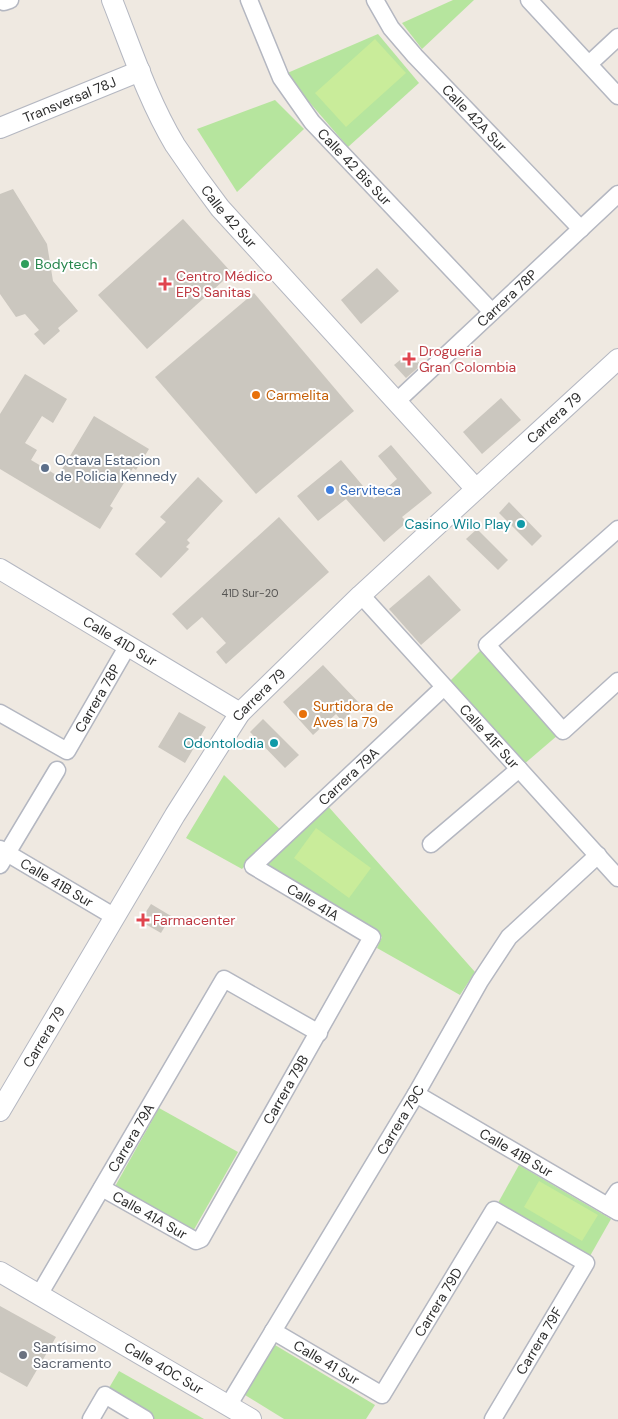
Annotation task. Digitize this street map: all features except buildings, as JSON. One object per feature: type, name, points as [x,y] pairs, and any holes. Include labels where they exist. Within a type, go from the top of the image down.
[{"type":"street","name":"Calle 42 Sur","points":[[112,0],[140,72],[175,144],[210,195],[476,489]]},
{"type":"street","name":"Calle 42 Bis Sur","points":[[249,0],[281,78],[312,122],[492,312]]},
{"type":"street","name":"Calle 42A Sur","points":[[375,0],[391,28],[415,56],[581,229]]},
{"type":"street","points":[[529,0],[618,96]]},
{"type":"street","points":[[588,64],[618,37]]},
{"type":"street","name":"Transversal 78J","points":[[0,128],[140,72]]},
{"type":"street","name":"Carrera 78P","points":[[396,402],[618,194]]},
{"type":"street","name":"Carrera 79","points":[[0,1111],[207,762],[240,713],[361,595],[617,362]]},
{"type":"street","points":[[618,529],[487,645],[563,730],[618,681]]},
{"type":"street","name":"Calle 41D Sur","points":[[0,569],[127,647],[240,713]]},
{"type":"street","name":"Calle 41F Sur","points":[[361,595],[618,878]]},
{"type":"street","name":"Carrera 78P","points":[[0,713],[67,751],[127,647]]},
{"type":"street","name":"Carrera 79A","points":[[253,866],[444,687]]},
{"type":"street","points":[[431,844],[519,769]]},
{"type":"street","points":[[2,856],[57,770]]},
{"type":"street","name":"Carrera 79C","points":[[228,1406],[416,1094],[472,993],[510,937],[598,855]]},
{"type":"street","name":"Calle 41B Sur","points":[[2,856],[114,917]]},
{"type":"street","name":"Calle 41A","points":[[253,866],[372,937]]},
{"type":"street","name":"Carrera 79B","points":[[198,1242],[319,1033],[372,937]]},
{"type":"street","name":"Carrera 79A","points":[[40,1295],[224,979],[319,1033]]},
{"type":"street","name":"Calle 41B Sur","points":[[416,1094],[613,1209]]},
{"type":"street","name":"Calle 41A Sur","points":[[102,1188],[198,1242]]},
{"type":"street","points":[[613,1209],[618,1191]]},
{"type":"street","name":"Carrera 79D","points":[[382,1395],[494,1210],[586,1263]]},
{"type":"street","name":"Carrera 79F","points":[[493,1419],[586,1263]]},
{"type":"street","name":"Calle 40C Sur","points":[[0,1272],[251,1419]]},
{"type":"street","name":"Calle 41 Sur","points":[[273,1331],[382,1395]]},
{"type":"street","points":[[91,1419],[105,1395],[145,1419]]},
{"type":"green space","points":[[453,0],[474,0],[422,49],[402,23]]},
{"type":"green space","points":[[378,34],[419,83],[348,147],[285,74]]},
{"type":"green space","points":[[375,39],[406,73],[346,127],[315,93]]},
{"type":"green space","points":[[275,100],[304,129],[237,192],[197,129]]},
{"type":"green space","points":[[481,650],[558,735],[523,765],[449,682]]},
{"type":"green space","points":[[224,775],[291,840],[327,805],[475,972],[460,995],[377,948],[382,937],[251,859],[242,869],[186,838]]},
{"type":"green space","points":[[316,828],[371,868],[349,898],[294,858]]},
{"type":"green space","points":[[159,1108],[238,1152],[192,1233],[113,1190]]},
{"type":"green space","points":[[519,1165],[611,1219],[590,1256],[498,1203]]},
{"type":"green space","points":[[539,1181],[598,1215],[582,1241],[524,1207]]},
{"type":"green space","points":[[275,1345],[375,1405],[366,1419],[284,1419],[245,1395]]},
{"type":"green space","points":[[119,1371],[204,1419],[153,1419],[106,1393]]},
{"type":"place","name":"Bodytech","points":[[25,264]]},
{"type":"place","name":"Centro Médico EPS Sanitas","points":[[165,284]]},
{"type":"place","name":"Drogueria Gran Colombia","points":[[409,359]]},
{"type":"place","name":"Carmelita","points":[[256,395]]},
{"type":"place","name":"Octava Estacion de Policia Kennedy","points":[[45,468]]},
{"type":"place","name":"Serviteca","points":[[330,490]]},
{"type":"place","name":"Casino Wilo Play","points":[[521,524]]},
{"type":"place","name":"Surtidora de Aves la 79","points":[[303,714]]},
{"type":"place","name":"Odontolodia","points":[[274,743]]},
{"type":"place","name":"Farmacenter","points":[[143,920]]},
{"type":"place","name":"Santísimo Sacramento","points":[[23,1355]]}]
